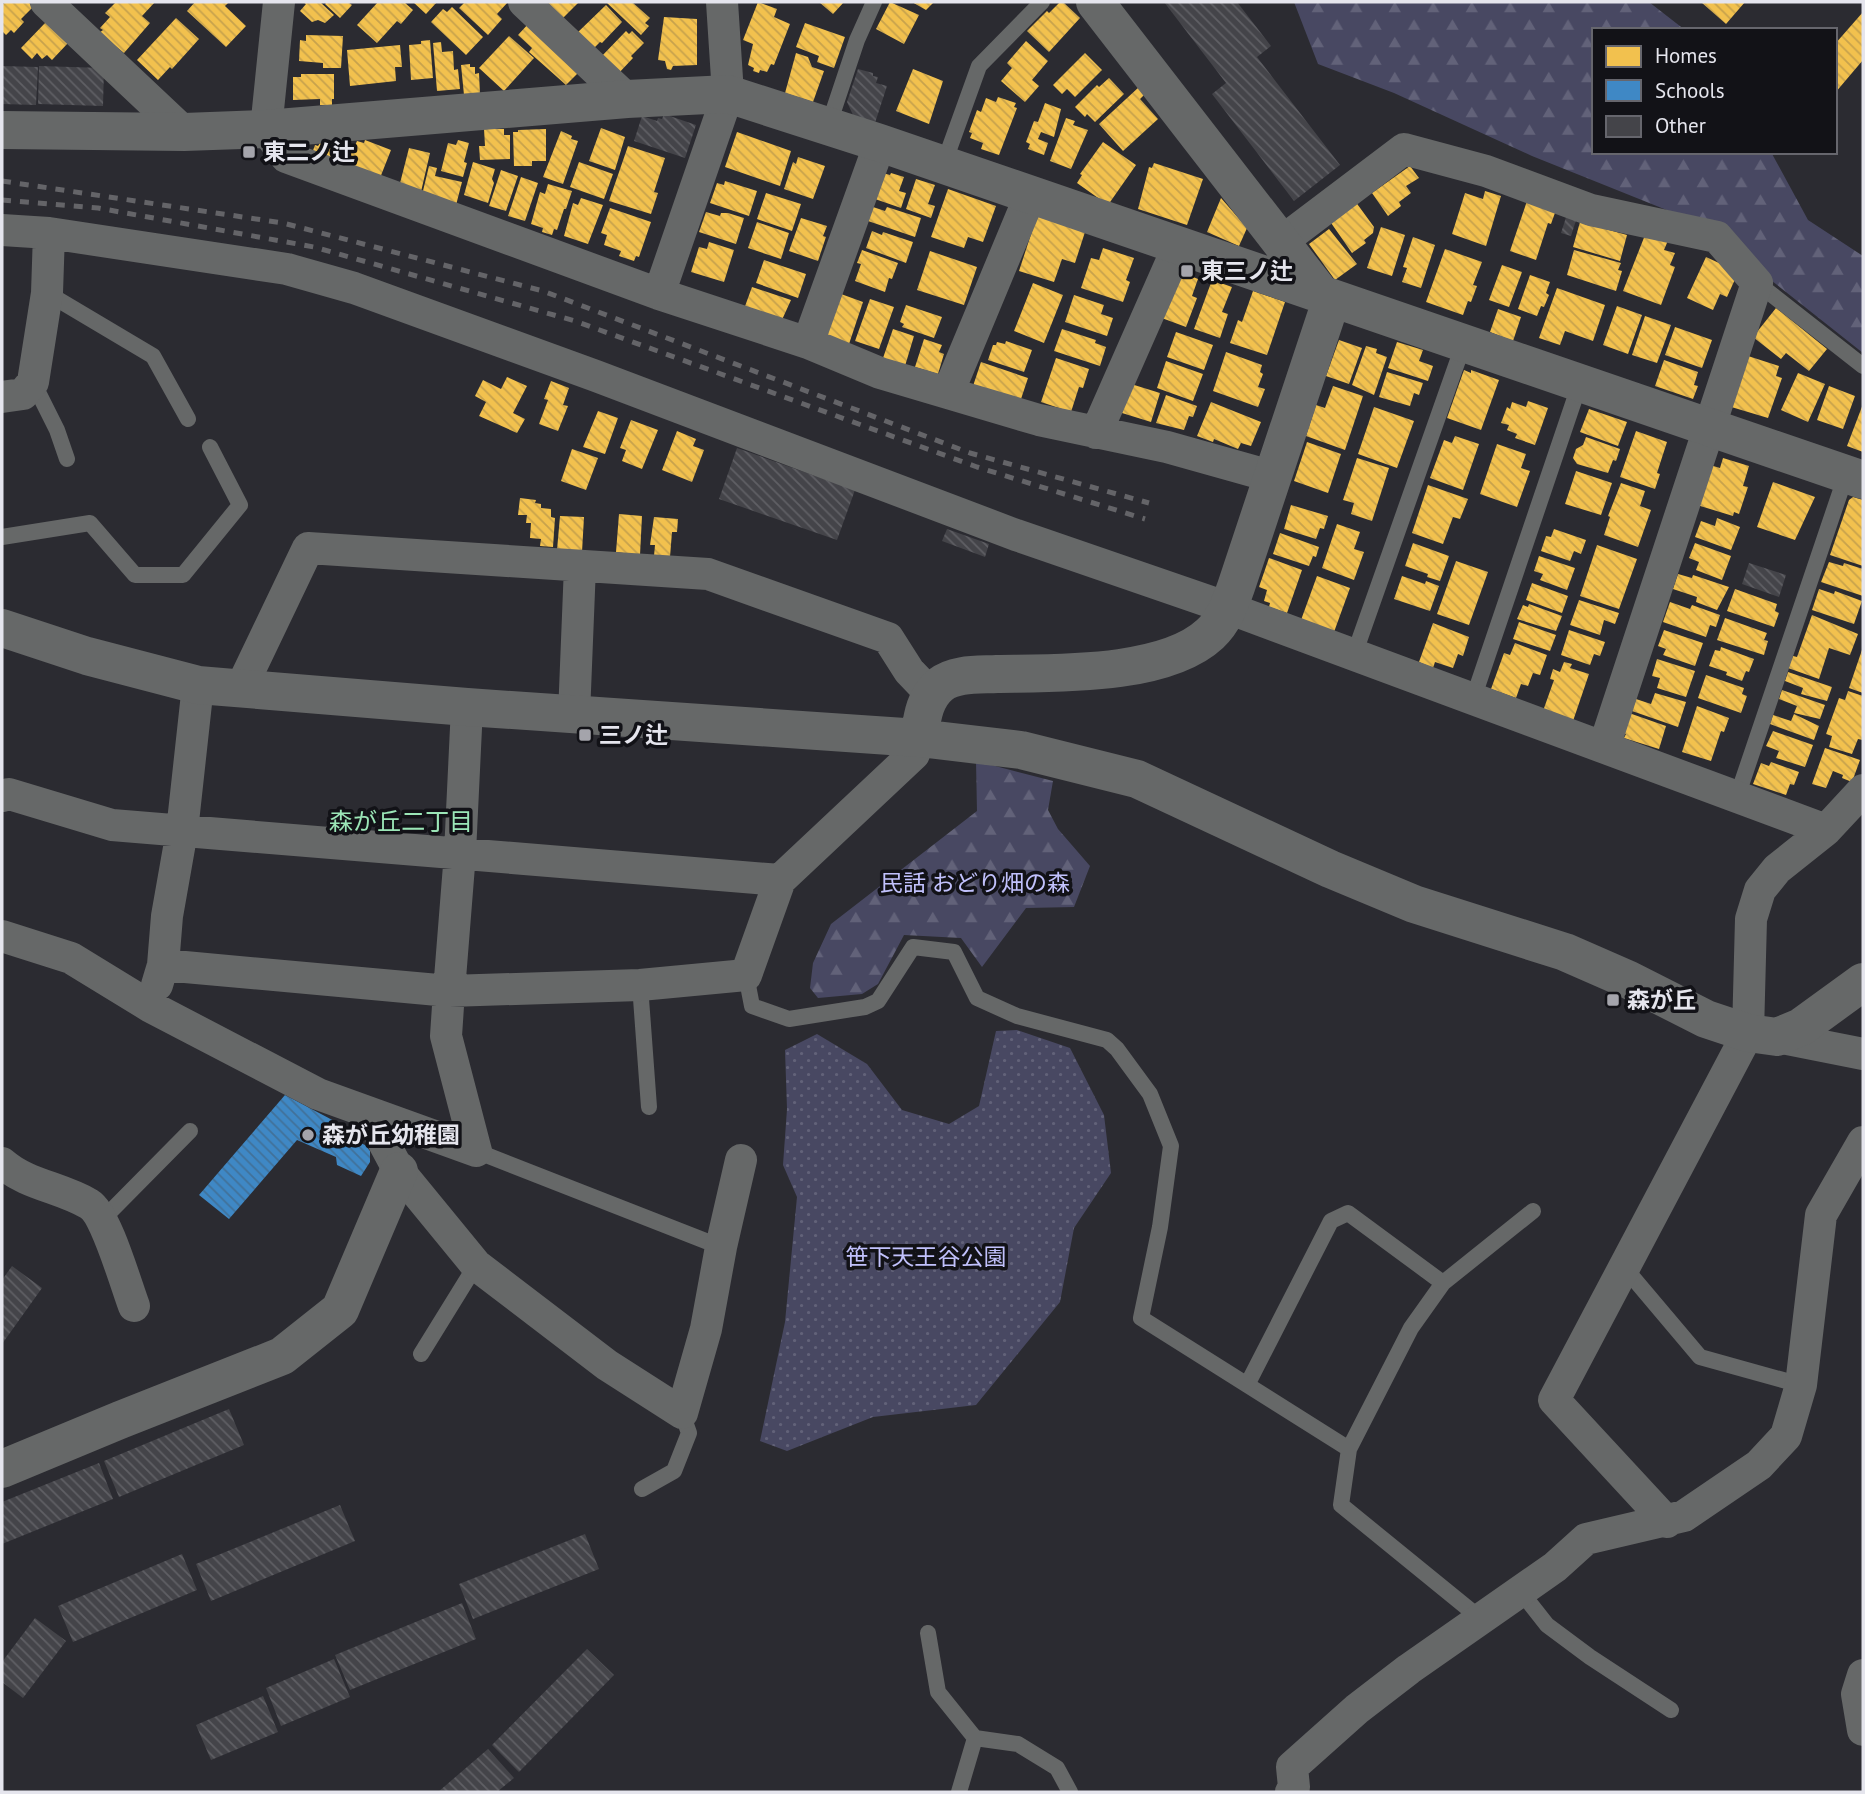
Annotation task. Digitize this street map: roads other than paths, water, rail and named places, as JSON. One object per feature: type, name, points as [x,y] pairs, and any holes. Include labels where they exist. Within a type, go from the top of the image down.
[{"type":"street","points":[[46,2],[184,132]]},
{"type":"street","points":[[279,2],[265,129],[286,157],[659,294],[808,343],[880,373],[1039,420],[1167,447],[1274,477]]},
{"type":"street","points":[[524,2],[627,99]]},
{"type":"street","points":[[659,294],[728,94],[722,2]]},
{"type":"street","points":[[1095,2],[1281,243],[1326,296]]},
{"type":"street","points":[[2,130],[184,132],[265,129],[627,99],[728,94],[880,143],[1855,477]]},
{"type":"street","points":[[808,343],[880,143]]},
{"type":"street","points":[[1281,243],[1404,149],[1486,172],[1591,210],[1717,237],[1757,283],[1604,747]]},
{"type":"street","points":[[948,393],[1030,196]]},
{"type":"street","points":[[2,230],[49,233],[288,269],[354,288],[596,376],[1016,535],[1228,608],[1826,830]]},
{"type":"street","points":[[2,397],[23,394],[33,382],[47,293],[49,233]]},
{"type":"street","points":[[1096,433],[1178,247]]},
{"type":"street","points":[[163,965],[449,991],[640,985],[746,975],[780,880],[914,754],[923,713],[931,694],[943,682],[964,676],[1094,671],[1157,662],[1192,647],[1210,634],[1228,608],[1274,477],[1326,296]]},
{"type":"street","points":[[241,688],[308,548],[708,574],[888,638],[909,671],[931,694]]},
{"type":"street","points":[[574,715],[580,566]]},
{"type":"street","points":[[2,628],[87,656],[198,685],[574,715],[919,738],[1021,750],[1137,779],[1342,874],[1414,904],[1565,952],[1629,980],[1706,1019],[1763,1035],[1863,1054]]},
{"type":"street","points":[[150,1007],[163,965],[167,916],[181,831],[198,685]]},
{"type":"street","points":[[467,707],[460,853],[446,1036],[476,1151]]},
{"type":"street","points":[[1667,1522],[1554,1400],[1624,1267],[1763,1035],[1751,919],[1760,890],[1777,869],[1826,830],[1863,790]]},
{"type":"street","points":[[2,796],[9,794],[112,825],[780,880]]},
{"type":"street","points":[[2,936],[71,958],[150,1007],[318,1094],[476,1151]]},
{"type":"street","points":[[1763,1035],[1801,1027],[1863,982]]},
{"type":"street","points":[[368,1113],[399,1171],[476,1265],[607,1365],[682,1413],[706,1329],[741,1160]]},
{"type":"street","points":[[1291,1792],[1294,1787],[1292,1767],[1357,1709],[1409,1669],[1555,1567],[1586,1539],[1684,1516],[1759,1465],[1786,1436],[1801,1385],[1821,1214],[1863,1142]]},
{"type":"street","points":[[2,1163],[27,1180],[90,1205],[102,1220],[134,1306]]},
{"type":"street","points":[[2,1469],[282,1356],[340,1310],[399,1171]]},
{"type":"street","points":[[1863,1675],[1857,1694],[1863,1730]]},
{"type":"lane","points":[[828,127],[857,40],[874,2]]},
{"type":"lane","points":[[943,166],[979,66],[1042,2]]},
{"type":"lane","points":[[1757,283],[1863,366]]},
{"type":"lane","points":[[47,293],[153,356],[188,419]]},
{"type":"lane","points":[[1354,655],[1464,343]]},
{"type":"lane","points":[[33,382],[57,430],[67,459]]},
{"type":"lane","points":[[1473,699],[1580,383]]},
{"type":"lane","points":[[2,537],[90,523],[135,575],[183,575],[240,505],[210,447]]},
{"type":"lane","points":[[1737,797],[1855,477]]},
{"type":"lane","points":[[746,975],[752,1006],[789,1019],[865,1007],[878,1001],[913,947],[954,952],[977,998],[1017,1016],[1107,1040],[1117,1049],[1150,1094],[1171,1146],[1160,1227],[1141,1318],[1349,1449]]},
{"type":"lane","points":[[640,985],[649,1107]]},
{"type":"lane","points":[[102,1220],[190,1131]]},
{"type":"lane","points":[[476,1151],[721,1247]]},
{"type":"lane","points":[[1481,1619],[1341,1505],[1349,1449],[1411,1328],[1443,1283],[1532,1211]]},
{"type":"lane","points":[[1247,1385],[1331,1221],[1348,1213],[1443,1283]]},
{"type":"lane","points":[[421,1354],[476,1265]]},
{"type":"lane","points":[[1624,1267],[1700,1357],[1801,1385]]},
{"type":"lane","points":[[642,1489],[674,1471],[689,1433],[682,1413]]},
{"type":"lane","points":[[1521,1592],[1547,1625],[1671,1710]]},
{"type":"lane","points":[[928,1633],[938,1692],[975,1738],[1018,1744],[1057,1768],[1070,1792]]},
{"type":"lane","points":[[959,1792],[975,1738]]},
{"type":"railway","points":[[2,181],[283,223],[543,291],[970,453],[1149,503]]},
{"type":"railway","points":[[2,200],[98,208],[314,247],[575,321],[977,467],[1145,519]]},
{"type":"place","name":"東二ノ辻","points":[[249,152]]},
{"type":"place","name":"東三ノ辻","points":[[1187,271]]},
{"type":"place","name":"三ノ辻","points":[[585,735]]},
{"type":"place","name":"森が丘","points":[[1613,1000]]},
{"type":"place","name":"森が丘幼稚園","points":[[308,1135]]},
{"type":"district","name":"森が丘二丁目","points":[[401,822]]},
{"type":"park label","name":"民話 おどり畑の森","points":[[975,883]]},
{"type":"park label","name":"笹下天王谷公園","points":[[926,1257]]}]
